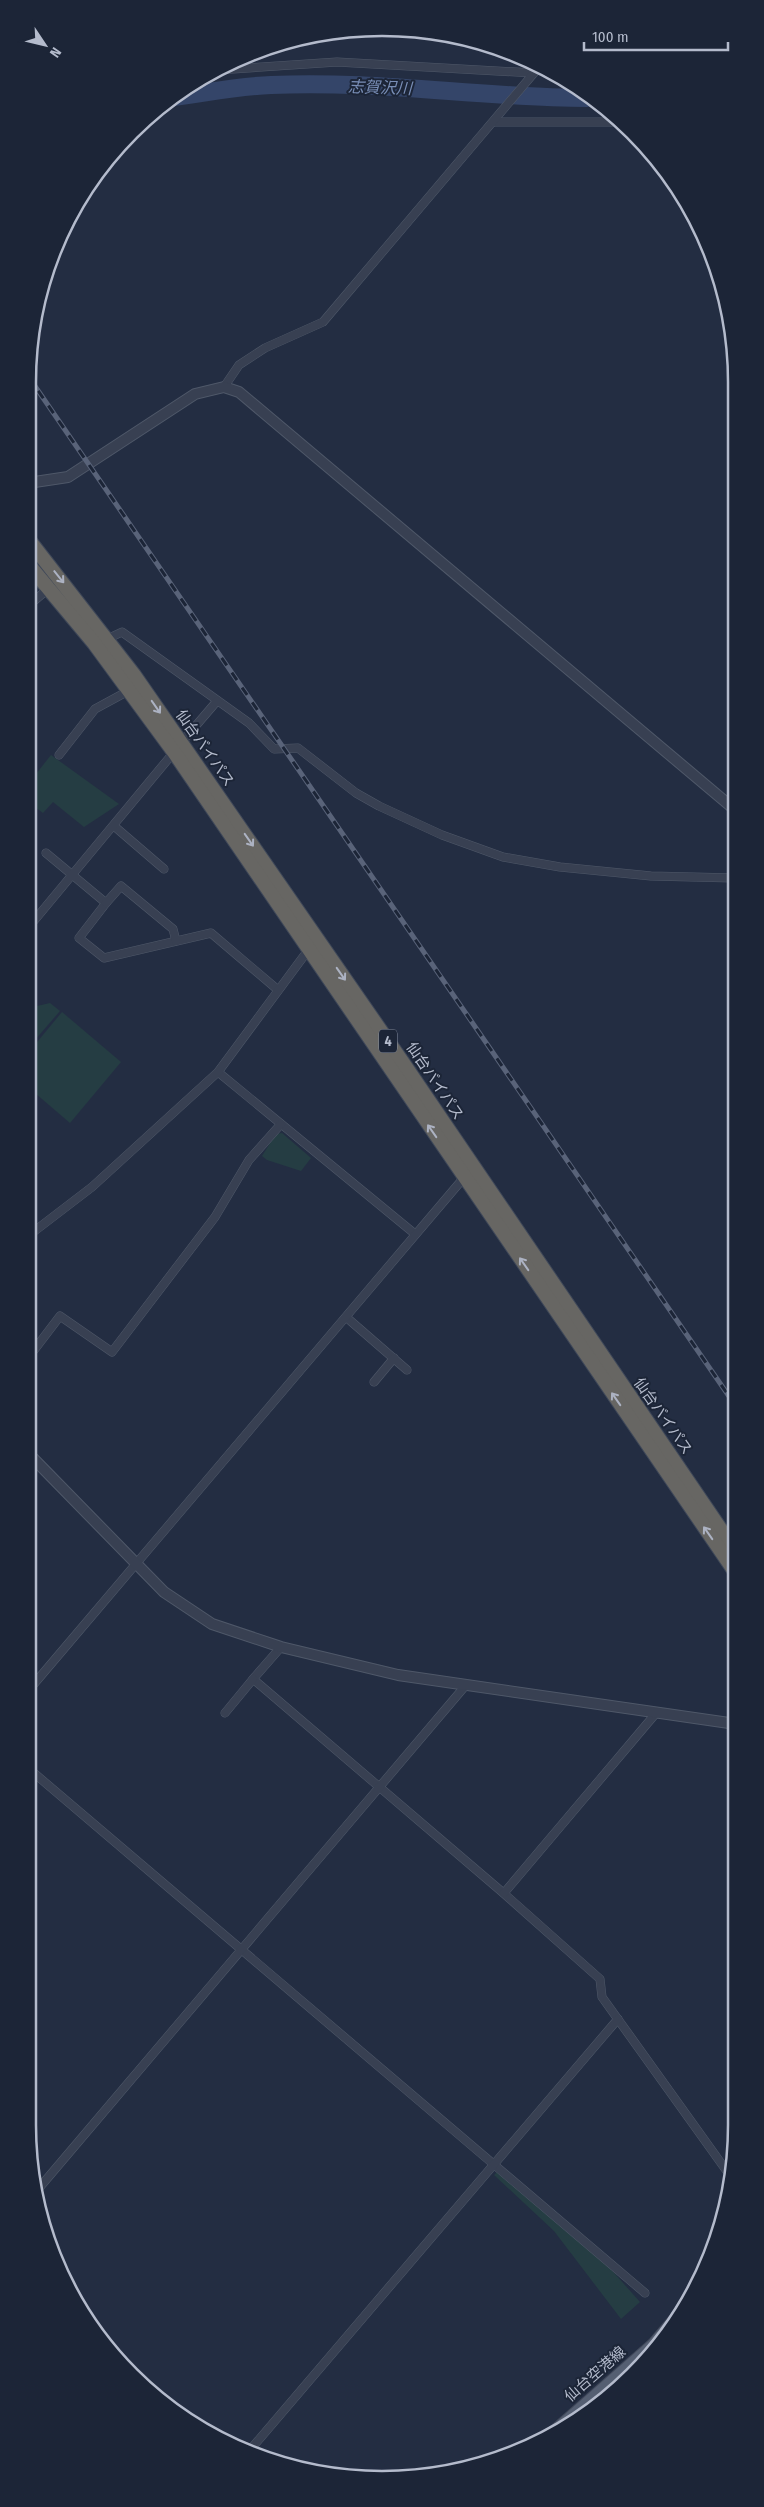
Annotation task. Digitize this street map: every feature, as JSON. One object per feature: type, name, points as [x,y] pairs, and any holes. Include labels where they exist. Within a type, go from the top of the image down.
[{"type":"highway","name":"仙台バイパス","points":[[36,549],[107,639],[309,949],[469,1172],[728,1541]]},
{"type":"highway","name":"仙台バイパス","points":[[36,574],[177,747],[469,1172],[728,1561]]},
{"type":"main road","name":"仙台空港線","points":[[589,2401],[629,2366]]},
{"type":"street","points":[[237,69],[337,62],[535,72]]},
{"type":"street","points":[[224,387],[239,365],[265,348],[323,322],[497,120],[535,72]]},
{"type":"street","points":[[497,120],[610,122]]},
{"type":"street","points":[[36,482],[68,477],[195,394],[224,387],[239,392],[728,804]]},
{"type":"street","points":[[36,599],[48,589]]},
{"type":"street","points":[[107,639],[122,632],[249,723],[274,749],[298,748],[356,793],[442,834],[503,857],[552,866],[651,876],[728,878]]},
{"type":"street","points":[[59,755],[95,709],[130,690]]},
{"type":"street","points":[[36,918],[217,701]]},
{"type":"street","points":[[114,826],[164,869]]},
{"type":"street","points":[[46,853],[106,903]]},
{"type":"street","points":[[176,942],[173,928],[121,886],[79,938],[104,958],[176,942],[211,933],[278,990]]},
{"type":"street","points":[[36,1230],[92,1187],[218,1072],[309,949]]},
{"type":"street","points":[[218,1072],[415,1234]]},
{"type":"street","points":[[36,1348],[60,1316],[112,1352],[215,1217],[249,1160],[281,1124]]},
{"type":"street","points":[[36,1682],[469,1172]]},
{"type":"street","points":[[346,1317],[407,1370]]},
{"type":"street","points":[[374,1382],[394,1358]]},
{"type":"street","points":[[36,1461],[164,1592],[212,1624],[281,1647],[398,1675],[728,1723]]},
{"type":"street","points":[[225,1713],[281,1647]]},
{"type":"street","points":[[253,1680],[504,1893],[600,1979],[602,1997],[725,2169]]},
{"type":"street","points":[[42,2185],[466,1685]]},
{"type":"street","points":[[504,1893],[657,1712]]},
{"type":"street","points":[[36,1775],[645,2293]]},
{"type":"street","points":[[254,2445],[618,2018]]},
{"type":"green space","points":[[51,755],[119,804],[84,827],[53,802],[43,813],[36,808],[36,774]]},
{"type":"green space","points":[[50,1003],[60,1011],[36,1039],[36,1006]]},
{"type":"green space","points":[[62,1012],[121,1062],[70,1123],[36,1094],[36,1043]]},
{"type":"green space","points":[[282,1133],[311,1158],[301,1171],[267,1160],[262,1156],[276,1134]]},
{"type":"green space","points":[[497,2172],[608,2266],[640,2302],[621,2319],[554,2231],[494,2175]]},
{"type":"waterway","name":"志賀沢川","points":[[191,95],[246,87],[311,84],[578,98]]},
{"type":"railway","points":[[36,388],[728,1395]]}]
